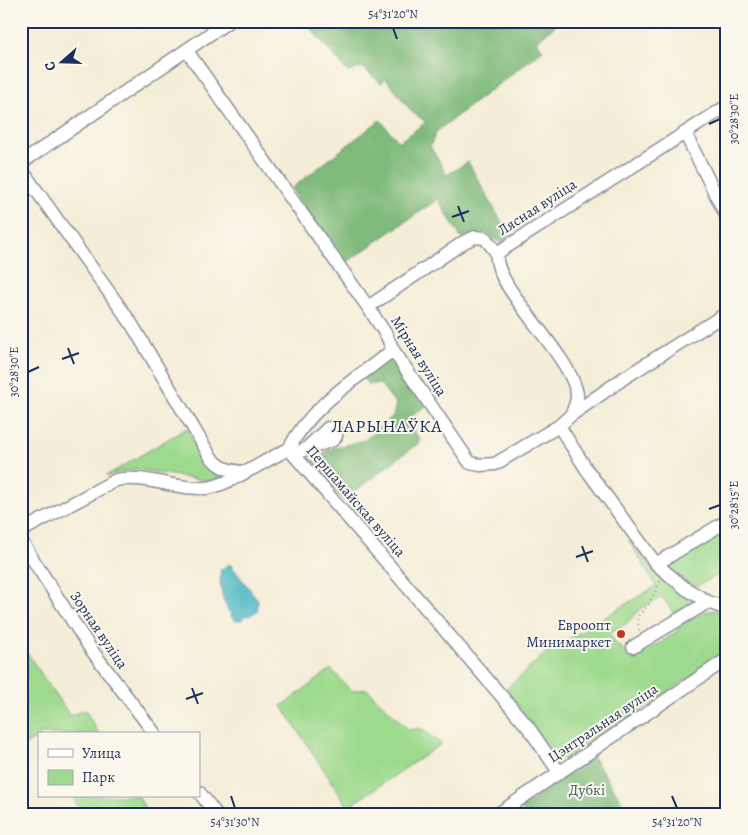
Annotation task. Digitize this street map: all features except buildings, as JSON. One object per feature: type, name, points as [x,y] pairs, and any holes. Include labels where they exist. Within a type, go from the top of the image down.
[{"type":"street","points":[[21,163],[229,21]]},
{"type":"street","name":"Мірная вуліца","points":[[187,51],[368,307],[387,336],[393,350],[470,463],[480,465],[495,464],[559,426]]},
{"type":"street","name":"Лясная вуліца","points":[[368,307],[464,242],[475,237],[485,238],[497,253],[727,106]]},
{"type":"street","points":[[685,132],[727,217]]},
{"type":"street","points":[[21,169],[131,323],[210,456],[218,466],[230,471],[245,472]]},
{"type":"street","points":[[497,253],[498,266],[512,292],[561,358],[577,390],[576,405],[571,415]]},
{"type":"street","points":[[727,313],[624,378],[571,415],[559,426],[587,470],[660,568],[708,602],[727,609]]},
{"type":"street","points":[[308,448],[292,451],[298,432],[312,415],[393,350]]},
{"type":"street","name":"Першамайская вуліца","points":[[21,531],[116,480],[130,477],[189,488],[209,488],[292,451],[528,726],[559,772]]},
{"type":"street","points":[[660,568],[727,521]]},
{"type":"street","name":"Зорная вуліца","points":[[21,541],[90,648],[153,732]]},
{"type":"street","points":[[633,648],[708,602]]},
{"type":"street","name":"Цэнтральная вуліца","points":[[498,814],[725,663]]},
{"type":"street","points":[[200,793],[216,814]]},
{"type":"path","points":[[633,648],[640,636],[637,617],[649,604],[660,568]]},
{"type":"path","points":[[231,616],[235,613]]},
{"type":"green space","points":[[304,21],[560,21],[537,41],[543,50],[437,131],[430,146],[447,175],[468,162],[510,237],[500,243],[485,233],[461,238],[438,199],[344,264],[291,189],[380,120],[399,142],[426,122],[412,112],[386,79],[381,83],[362,67],[348,72]]},
{"type":"green space","points":[[392,355],[426,406],[406,420],[421,441],[343,500],[309,463],[330,449],[365,440],[393,416],[396,404],[380,384],[368,384],[363,378]]},
{"type":"green space","points":[[187,428],[199,451],[208,463],[214,468],[231,475],[209,481],[135,469],[106,476]]},
{"type":"green space","points":[[727,525],[727,570],[699,585],[690,585],[666,564]]},
{"type":"green space","points":[[629,541],[675,590],[696,601],[693,607],[674,613],[662,597],[641,608],[627,623],[609,633],[616,644],[635,659],[675,633],[682,624],[705,612],[716,610],[727,617],[727,653],[564,760],[552,752],[506,689],[546,653],[656,586]]},
{"type":"green space","points":[[21,644],[70,716],[85,710],[98,732],[38,732],[38,740],[37,738],[21,747]]},
{"type":"green space","points":[[331,669],[351,691],[367,689],[409,730],[420,728],[441,744],[348,807],[282,706]]},
{"type":"green space","name":"Дубкі","points":[[593,757],[628,811],[626,814],[524,814],[521,808]]},
{"type":"green space","points":[[73,798],[139,798],[148,814],[83,814]]},
{"type":"water","points":[[230,564],[258,600],[257,611],[249,616],[245,615],[243,620],[235,620],[227,609],[222,596],[220,583],[221,569]]},
{"type":"place","name":"Евроопт Минимаркет","points":[[621,634]]},
{"type":"district","name":"ЛАРЫНАЎКА","points":[[387,426]]}]
